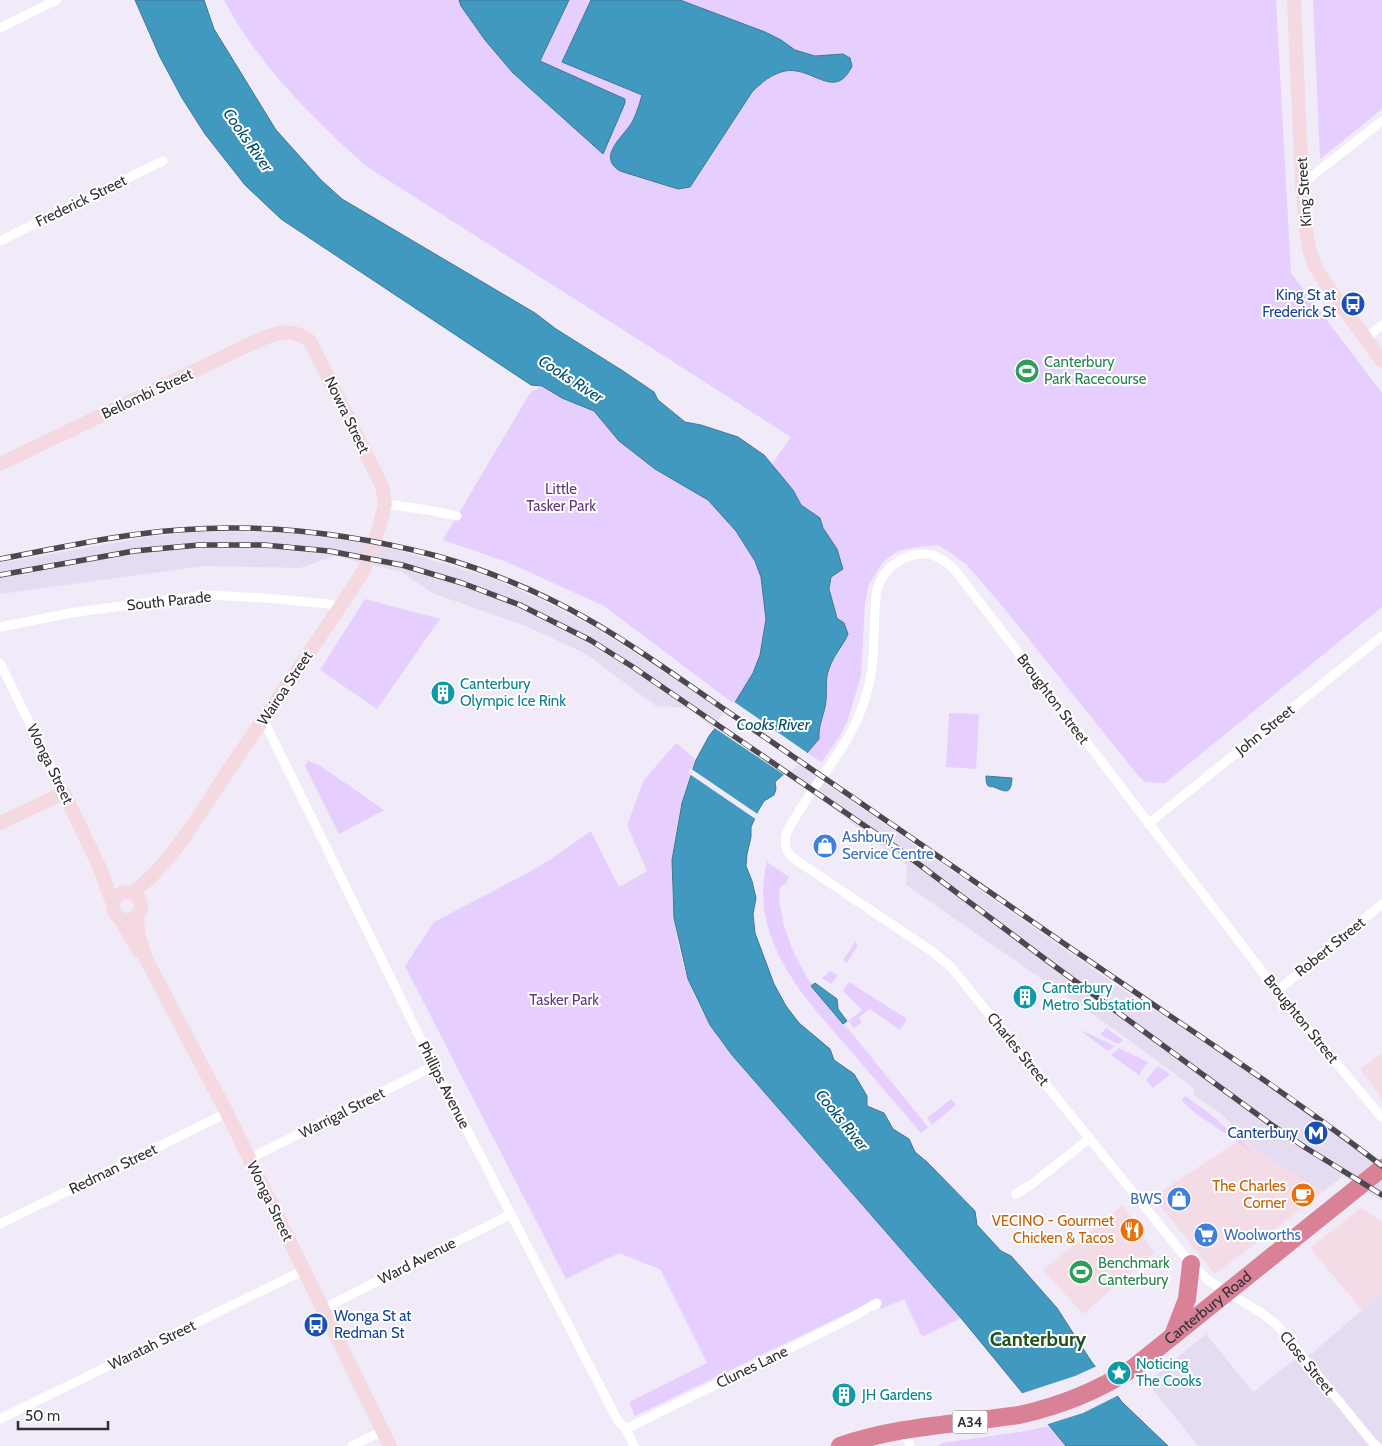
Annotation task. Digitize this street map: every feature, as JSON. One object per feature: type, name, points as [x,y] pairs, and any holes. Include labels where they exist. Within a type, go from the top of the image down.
[{"type":"highway","name":"Canterbury Road","points":[[840,1446],[868,1437],[907,1438],[1037,1411],[1077,1398],[1119,1377],[1133,1368],[1382,1168]]},
{"type":"highway","points":[[1173,1335],[1187,1299],[1191,1264]]},
{"type":"street","points":[[0,28],[57,0]]},
{"type":"street","name":"King Street","points":[[1294,0],[1302,184],[1307,237],[1315,266],[1382,361]]},
{"type":"street","points":[[1302,184],[1382,121]]},
{"type":"street","name":"Frederick Street","points":[[0,241],[163,161]]},
{"type":"street","points":[[1366,338],[1382,326]]},
{"type":"street","name":"Bellombi Street","points":[[0,464],[252,344],[277,333],[287,331],[297,333]]},
{"type":"street","name":"Nowra Street","points":[[297,333],[310,341],[316,352],[379,478],[385,504]]},
{"type":"street","points":[[385,504],[457,516]]},
{"type":"street","name":"Wairoa Street","points":[[138,912],[166,861],[364,570],[379,528],[385,504]]},
{"type":"street","name":"Broughton Street","points":[[785,838],[789,827],[834,760],[855,724],[866,697],[872,666],[876,598],[879,582],[895,563],[914,556],[924,555],[940,558],[961,577],[1148,824],[1277,990],[1382,1118]]},
{"type":"street","name":"South Parade","points":[[0,627],[70,613],[205,595],[266,598],[328,604],[340,607]]},
{"type":"street","name":"John Street","points":[[1148,824],[1382,636]]},
{"type":"street","name":"Wonga Street","points":[[0,663],[99,866],[122,897]]},
{"type":"street","name":"Phillips Avenue","points":[[263,720],[434,1066],[618,1421],[626,1429],[634,1446]]},
{"type":"street","points":[[0,823],[64,794]]},
{"type":"street","name":"Charles Street","points":[[785,838],[785,848],[792,857],[933,952],[951,967],[1191,1264],[1209,1282],[1226,1292]]},
{"type":"street","name":"Wairoa Street","points":[[122,897],[148,882],[166,861]]},
{"type":"street","points":[[122,897],[139,900],[138,912],[128,920],[119,917],[114,910],[122,897]]},
{"type":"street","name":"Robert Street","points":[[1277,990],[1382,904]]},
{"type":"street","name":"Wonga Street","points":[[138,912],[140,940],[146,959],[227,1114],[390,1446]]},
{"type":"street","name":"Wonga Street","points":[[119,917],[135,946],[146,959]]},
{"type":"street","name":"Warrigal Street","points":[[249,1159],[434,1066]]},
{"type":"street","name":"Redman Street","points":[[0,1224],[227,1114]]},
{"type":"street","points":[[1016,1194],[1090,1138]]},
{"type":"street","name":"Ward Avenue","points":[[323,1309],[512,1214]]},
{"type":"street","name":"Waratah Street","points":[[0,1419],[304,1270]]},
{"type":"street","name":"Close Street","points":[[1226,1292],[1263,1314],[1277,1325],[1377,1446]]},
{"type":"street","name":"Clunes Lane","points":[[626,1429],[878,1303]]},
{"type":"street","points":[[352,1446],[383,1431]]},
{"type":"shaded area","points":[[202,531],[275,532],[329,536],[395,549],[492,578],[544,601],[596,628],[686,686],[1119,987],[1272,1087],[1338,1133],[1382,1170],[1382,1201],[1343,1176],[1323,1192],[1264,1156],[1220,1113],[1193,1094],[1194,1088],[1111,1027],[906,885],[907,865],[822,800],[705,722],[689,708],[656,706],[586,654],[526,626],[432,593],[402,572],[335,556],[300,568],[204,566],[0,594],[0,563],[147,537]]},
{"type":"shaded area","points":[[1382,1053],[1382,1098],[1360,1069]]},
{"type":"shaded area","points":[[1245,1136],[1264,1156],[1323,1192],[1215,1274],[1153,1197]]},
{"type":"shaded area","points":[[1123,1205],[1154,1253],[1083,1314],[1043,1270]]},
{"type":"shaded area","points":[[1361,1208],[1382,1222],[1382,1293],[1362,1310],[1310,1248]]},
{"type":"shaded area","points":[[1382,1293],[1382,1446],[1198,1446],[1147,1382],[1206,1334],[1253,1392],[1292,1361],[1311,1354]]},
{"type":"green space","name":"Canterbury Park Racecourse","points":[[224,0],[1276,0],[1291,273],[1382,393],[1382,607],[1165,783],[1145,782],[967,565],[938,545],[898,551],[884,561],[869,584],[865,603],[861,676],[847,722],[822,762],[807,753],[819,739],[818,727],[822,719],[826,700],[825,685],[829,668],[843,645],[844,623],[834,608],[830,583],[831,577],[843,569],[837,549],[823,528],[820,518],[801,505],[793,490],[772,464],[791,437],[366,166],[306,109],[269,68],[237,23]]},
{"type":"green space","points":[[1313,0],[1382,0],[1382,109],[1320,159]]},
{"type":"green space","name":"Little Tasker Park","points":[[542,386],[562,398],[594,411],[602,420],[690,490],[708,500],[736,531],[755,561],[761,577],[764,600],[766,619],[764,635],[757,665],[734,704],[604,606],[507,562],[443,540],[530,393]]},
{"type":"green space","points":[[365,599],[440,619],[377,709],[320,670]]},
{"type":"green space","points":[[949,713],[979,714],[976,769],[946,767]]},
{"type":"green space","name":"Tasker Park","points":[[676,743],[696,760],[686,786],[674,841],[672,898],[680,953],[688,980],[697,1000],[713,1029],[732,1055],[961,1318],[922,1337],[904,1299],[881,1309],[877,1299],[635,1416],[629,1402],[707,1363],[660,1269],[619,1253],[566,1279],[405,966],[434,922],[524,875],[591,831],[619,887],[647,871],[627,825],[644,780]]},
{"type":"green space","points":[[308,761],[319,765],[384,810],[339,834],[305,766]]},
{"type":"green space","points":[[767,862],[789,877],[780,888],[779,898],[783,923],[792,949],[806,976],[835,1016],[850,1031],[928,1127],[921,1133],[814,1008],[784,964],[772,940],[765,916],[763,889]]},
{"type":"green space","points":[[855,942],[858,945],[847,963],[843,960]]},
{"type":"green space","points":[[830,971],[838,975],[831,984],[822,978]]},
{"type":"green space","points":[[849,982],[907,1019],[900,1030],[870,1009],[859,1017],[862,1022],[854,1028],[848,1021],[862,1010],[843,991]]},
{"type":"green space","points":[[1106,1028],[1123,1040],[1118,1044],[1100,1035]]},
{"type":"green space","points":[[1080,1030],[1115,1046],[1108,1051]]},
{"type":"green space","points":[[1119,1048],[1148,1062],[1139,1075],[1111,1055]]},
{"type":"green space","points":[[1158,1066],[1170,1074],[1153,1088],[1146,1080]]},
{"type":"green space","points":[[1185,1096],[1214,1117],[1254,1153],[1195,1113],[1182,1101]]},
{"type":"green space","points":[[951,1099],[956,1105],[932,1125],[927,1118]]},
{"type":"green space","points":[[1049,1426],[1066,1446],[938,1446],[942,1443]]},
{"type":"water","name":"Cooks River","points":[[135,0],[204,0],[214,29],[276,130],[321,180],[342,199],[535,313],[556,329],[654,392],[658,400],[685,422],[738,437],[764,455],[793,490],[801,505],[820,518],[823,528],[837,549],[843,569],[831,577],[829,589],[837,618],[844,623],[848,634],[828,673],[819,739],[807,753],[775,782],[776,789],[774,795],[764,801],[751,827],[747,854],[746,866],[756,898],[753,914],[755,933],[774,984],[786,1006],[799,1023],[830,1049],[834,1060],[854,1074],[867,1096],[867,1106],[884,1113],[893,1129],[909,1139],[915,1152],[975,1211],[977,1225],[1001,1251],[1011,1256],[1057,1308],[1091,1361],[1122,1402],[1168,1446],[1066,1446],[961,1318],[732,1055],[710,1025],[688,979],[674,918],[672,860],[682,803],[696,760],[709,736],[734,704],[753,673],[760,655],[766,619],[761,577],[755,561],[736,531],[708,500],[655,469],[619,441],[594,411],[562,398],[542,386],[531,385],[281,219],[245,185],[205,134],[182,98],[160,57]]},
{"type":"water","points":[[459,0],[569,0],[540,61],[625,99],[603,154],[513,73],[485,40],[461,6]]},
{"type":"water","points":[[591,0],[680,0],[765,32],[795,50],[815,56],[843,54],[850,58],[852,66],[845,76],[838,81],[831,82],[795,71],[780,72],[767,79],[752,92],[690,187],[678,189],[620,171],[611,161],[612,150],[633,121],[642,95],[562,62]]},
{"type":"water","points":[[986,776],[1012,778],[1009,790],[1005,791],[989,786]]},
{"type":"water","points":[[815,983],[837,999],[838,1009],[847,1021],[843,1024],[811,986]]},
{"type":"pier","points":[[733,701],[809,754],[786,776],[713,727]]},
{"type":"pier","points":[[690,768],[759,815],[757,820],[688,773]]},
{"type":"pier","points":[[1097,1366],[1119,1395],[1083,1413],[1045,1425],[1020,1394],[1075,1376]]},
{"type":"railway","points":[[0,559],[89,542],[157,532],[212,528],[277,529],[341,536],[405,548],[476,569],[534,592],[589,620],[656,662],[1254,1073],[1382,1166]]},
{"type":"railway","points":[[0,575],[134,551],[199,545],[264,545],[329,551],[402,565],[462,583],[520,605],[590,640],[633,667],[900,850],[1269,1123],[1382,1195]]},
{"type":"place","name":"King St at Frederick St","points":[[1353,304]]},
{"type":"place","name":"Canterbury Park Racecourse","points":[[1027,371]]},
{"type":"place","name":"Canterbury Olympic Ice Rink","points":[[443,693]]},
{"type":"place","name":"Ashbury Service Centre","points":[[825,846]]},
{"type":"place","name":"Canterbury Metro Substation","points":[[1025,997]]},
{"type":"place","name":"Canterbury","points":[[1316,1133]]},
{"type":"place","name":"The Charles Corner","points":[[1303,1195]]},
{"type":"place","name":"BWS","points":[[1179,1199]]},
{"type":"place","name":"VECINO - Gourmet Chicken & Tacos","points":[[1132,1230]]},
{"type":"place","name":"Woolworths","points":[[1206,1235]]},
{"type":"place","name":"Benchmark Canterbury","points":[[1081,1272]]},
{"type":"place","name":"Wonga St at Redman St","points":[[316,1325]]},
{"type":"place","name":"Noticing The Cooks","points":[[1119,1373]]},
{"type":"place","name":"JH Gardens","points":[[844,1395]]},
{"type":"district","name":"Canterbury","points":[[1038,1339]]}]
